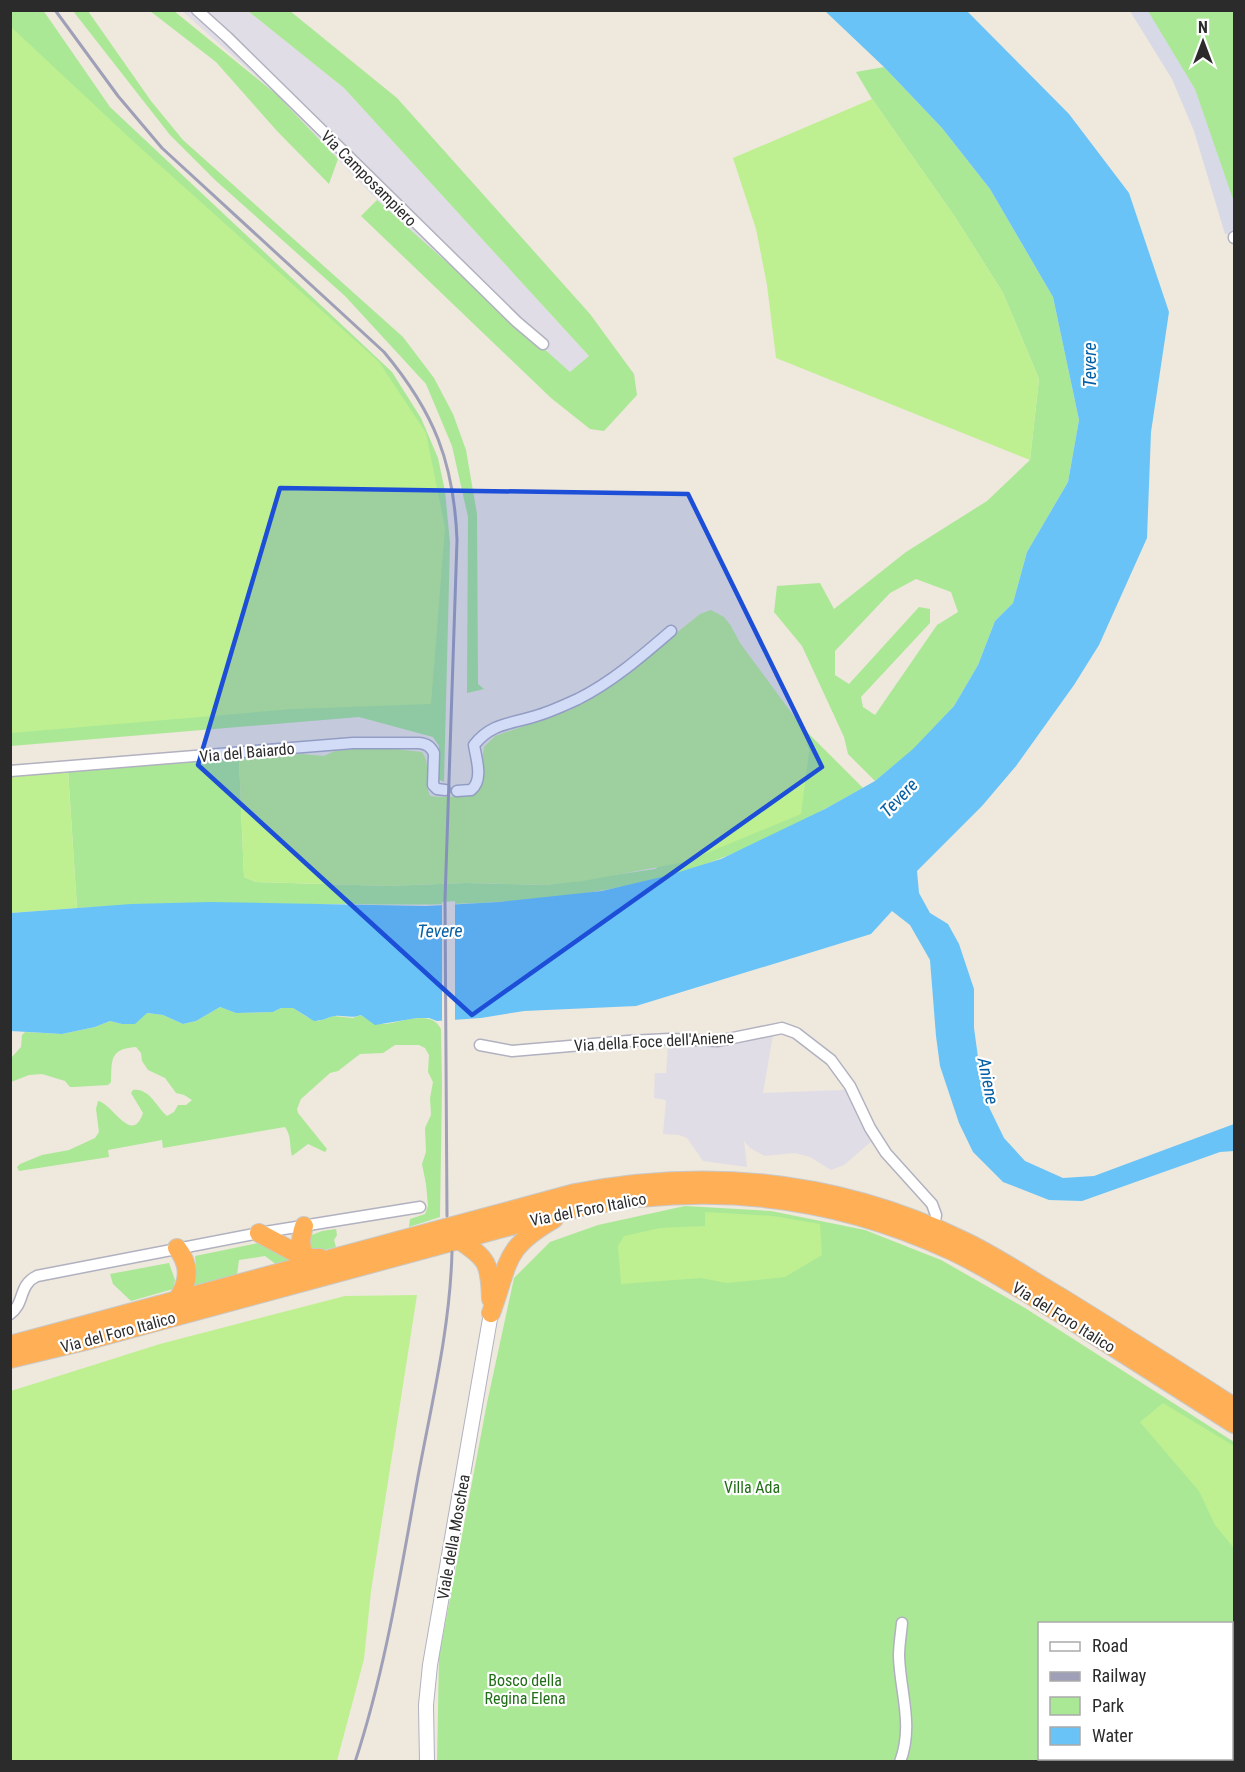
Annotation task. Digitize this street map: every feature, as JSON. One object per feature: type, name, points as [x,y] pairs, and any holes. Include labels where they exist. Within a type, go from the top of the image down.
[{"type":"highway","name":"Via del Foro Italico","points":[[10,1345],[575,1193],[621,1185],[680,1180],[746,1181],[807,1189],[890,1211],[934,1228],[999,1259],[1234,1407]]},
{"type":"highway","name":"Via del Foro Italico","points":[[10,1359],[85,1341],[573,1209],[642,1197],[723,1194],[791,1201],[886,1224],[932,1242],[987,1269],[1234,1424]]},
{"type":"highway","points":[[492,1313],[505,1267],[516,1247],[538,1229],[573,1209]]},
{"type":"highway","points":[[304,1226],[300,1238],[305,1258]]},
{"type":"highway","points":[[259,1233],[305,1258],[312,1259],[340,1253],[354,1254]]},
{"type":"highway","points":[[459,1240],[481,1255],[486,1263],[490,1279],[492,1313]]},
{"type":"highway","points":[[177,1248],[185,1259],[187,1268],[185,1283],[177,1300]]},
{"type":"highway","points":[[10,1371],[85,1341]]},
{"type":"street","name":"Via Camposampiero","points":[[197,10],[236,44],[364,173],[517,322],[543,344]]},
{"type":"street","points":[[457,791],[471,790],[476,785],[478,775],[474,745],[482,734],[493,727],[539,715],[579,698],[621,672],[671,631]]},
{"type":"street","name":"Via del Baiardo","points":[[10,771],[341,744],[419,743],[427,744],[432,749],[434,753],[433,785],[437,789],[445,790]]},
{"type":"street","name":"Via della Foce dell'Aniene","points":[[480,1045],[512,1051],[628,1041],[670,1039],[718,1041],[782,1028],[796,1033],[831,1060],[850,1086],[870,1128],[886,1153],[932,1204],[936,1215],[934,1228]]},
{"type":"street","points":[[10,1314],[16,1309],[26,1284],[34,1277],[259,1233],[420,1207]]},
{"type":"street","name":"Viale della Moschea","points":[[427,1761],[426,1714],[430,1665],[492,1313]]},
{"type":"street","points":[[900,1761],[907,1730],[899,1656],[903,1623]]},
{"type":"highlighted area","points":[[280,488],[688,494],[822,767],[472,1015],[198,765]]},
{"type":"shaded area","points":[[182,11],[248,11],[344,88],[589,356],[570,373],[424,249],[276,94]]},
{"type":"shaded area","points":[[1130,11],[1234,11],[1234,233],[1225,234],[1194,131],[1172,79]]},
{"type":"shaded area","points":[[773,1035],[763,1093],[842,1090],[848,1087],[872,1141],[844,1165],[831,1170],[810,1157],[795,1153],[765,1156],[750,1148],[744,1141],[747,1167],[703,1161],[687,1138],[663,1134],[666,1100],[654,1098],[655,1073],[666,1073],[668,1044]]},
{"type":"green space","points":[[43,10],[110,107],[392,372],[421,418],[438,458],[445,491],[450,543],[444,782],[438,779],[439,746],[433,737],[359,717],[11,746],[11,11]]},
{"type":"green space","points":[[73,11],[88,11],[151,101],[183,140],[403,337],[434,378],[453,414],[466,450],[477,514],[478,684],[484,689],[467,693],[468,517],[452,446],[426,384],[345,296],[215,180],[170,135]]},
{"type":"green space","points":[[150,11],[174,11],[276,94],[338,159],[329,184],[277,131],[216,62]]},
{"type":"green space","points":[[248,11],[290,11],[397,98],[590,314],[634,374],[637,395],[604,431],[590,429],[551,398],[361,216],[377,200],[570,372],[589,356],[344,88]]},
{"type":"green space","points":[[1148,11],[1234,11],[1234,202],[1195,89]]},
{"type":"green space","points":[[10,26],[135,143],[379,362],[426,433],[445,528],[431,704],[293,709],[11,733]]},
{"type":"green space","points":[[884,67],[942,128],[990,189],[1053,297],[1079,420],[1068,482],[1027,552],[1013,603],[995,621],[978,665],[954,706],[914,749],[875,781],[848,754],[844,737],[802,646],[774,612],[777,586],[820,583],[834,609],[906,552],[987,501],[1030,460],[1039,379],[1003,293],[955,217],[872,99],[856,72]],"holes":[[[916,579],[951,592],[958,612],[937,625],[875,715],[863,707],[861,697],[930,623],[930,609],[919,607],[849,684],[835,675],[835,651],[890,593]]]},
{"type":"green space","points":[[872,99],[955,217],[1003,293],[1039,379],[1030,460],[776,358],[767,285],[756,229],[733,158]]},
{"type":"green space","points":[[711,610],[724,617],[731,626],[740,643],[802,727],[809,752],[801,814],[685,862],[583,881],[546,885],[465,883],[388,886],[256,882],[244,877],[239,759],[302,754],[324,756],[335,751],[376,747],[422,752],[425,757],[430,796],[442,797],[473,793],[479,791],[484,747],[495,736],[570,710],[613,684],[700,614]]},
{"type":"green space","points":[[802,727],[863,788],[791,827],[741,850],[664,877],[586,893],[508,901],[429,904],[179,904],[77,908],[68,770],[239,759],[244,877],[256,882],[388,886],[465,883],[546,885],[655,869],[809,752]]},
{"type":"green space","points":[[68,770],[77,908],[11,913],[11,775]]},
{"type":"green space","points":[[220,1007],[236,1013],[273,1012],[281,1008],[293,1008],[318,1021],[334,1016],[353,1018],[361,1015],[380,1024],[415,1018],[430,1019],[436,1023],[441,1029],[440,1217],[409,1227],[410,1219],[425,1214],[428,1206],[422,1164],[426,1152],[425,1128],[431,1115],[430,1098],[433,1082],[428,1072],[429,1055],[425,1048],[419,1045],[395,1045],[383,1053],[360,1054],[338,1071],[330,1073],[301,1099],[297,1109],[298,1113],[327,1149],[325,1152],[308,1144],[292,1156],[290,1138],[285,1127],[163,1148],[162,1140],[108,1150],[109,1157],[19,1171],[17,1167],[20,1164],[42,1155],[69,1150],[95,1138],[99,1132],[96,1109],[98,1101],[104,1103],[122,1120],[133,1125],[138,1122],[143,1113],[131,1093],[133,1090],[139,1090],[148,1095],[167,1116],[174,1112],[178,1105],[186,1105],[192,1100],[176,1093],[165,1078],[148,1070],[136,1047],[116,1053],[112,1062],[111,1082],[108,1085],[70,1087],[65,1081],[42,1074],[29,1075],[11,1082],[11,1058],[21,1047],[22,1035],[25,1032],[62,1034],[95,1027],[110,1021],[122,1024],[140,1018],[146,1013],[163,1015],[183,1024],[196,1021]]},
{"type":"green space","name":"Villa Ada","points":[[685,1206],[771,1211],[865,1230],[941,1260],[1025,1308],[1234,1442],[1234,1761],[437,1762],[439,1657],[487,1403],[514,1278],[550,1242],[598,1225]]},
{"type":"green space","points":[[705,1212],[773,1216],[820,1224],[822,1255],[785,1277],[727,1283],[701,1278],[621,1284],[618,1246],[624,1236],[660,1228],[705,1226]]},
{"type":"green space","points":[[336,1229],[337,1235],[334,1240],[336,1247],[317,1252],[308,1248],[309,1236]]},
{"type":"green space","points":[[264,1242],[284,1253],[289,1262],[277,1265],[265,1256],[239,1260],[237,1275],[193,1287],[196,1270],[195,1256]]},
{"type":"green space","points":[[169,1263],[175,1280],[173,1289],[131,1301],[113,1284],[110,1274]]},
{"type":"green space","points":[[417,1295],[371,1591],[364,1659],[337,1761],[11,1761],[11,1391],[160,1344],[345,1296]]},
{"type":"green space","points":[[1163,1403],[1234,1446],[1234,1548],[1215,1525],[1199,1491],[1140,1422]]},
{"type":"water","name":"Tevere","points":[[825,11],[967,11],[1069,114],[1129,193],[1169,312],[1151,432],[1147,538],[1099,645],[1074,685],[1016,766],[982,806],[917,871],[919,893],[930,913],[948,924],[959,944],[974,989],[974,1028],[981,1079],[987,1103],[1004,1138],[1025,1161],[1063,1178],[1094,1176],[1234,1124],[1234,1151],[1220,1152],[1082,1201],[1049,1200],[1003,1182],[973,1152],[959,1123],[940,1066],[930,960],[910,925],[892,911],[871,934],[636,1006],[524,1011],[481,1018],[437,1021],[417,1018],[375,1025],[361,1015],[335,1016],[314,1021],[293,1008],[281,1008],[273,1012],[236,1013],[220,1007],[196,1021],[183,1024],[163,1015],[147,1013],[135,1024],[110,1021],[95,1027],[62,1034],[11,1031],[11,913],[131,904],[210,902],[426,906],[499,902],[602,891],[666,876],[721,859],[825,809],[875,781],[913,749],[954,706],[978,665],[995,621],[1013,603],[1027,552],[1068,482],[1079,420],[1053,297],[990,189],[942,128],[884,67]]},
{"type":"pier","points":[[455,901],[455,1023],[442,1024],[442,902]]},
{"type":"railway","points":[[55,10],[118,96],[162,148],[384,352],[416,396],[428,417],[446,462],[455,512],[457,540],[445,900],[447,1216]]},
{"type":"railway","points":[[355,1762],[375,1693],[398,1588],[444,1339],[452,1252]]},
{"type":"water label","name":"Aniene","points":[[988,1081]]},
{"type":"park label","name":"Bosco della Regina Elena","points":[[525,1689]]}]
